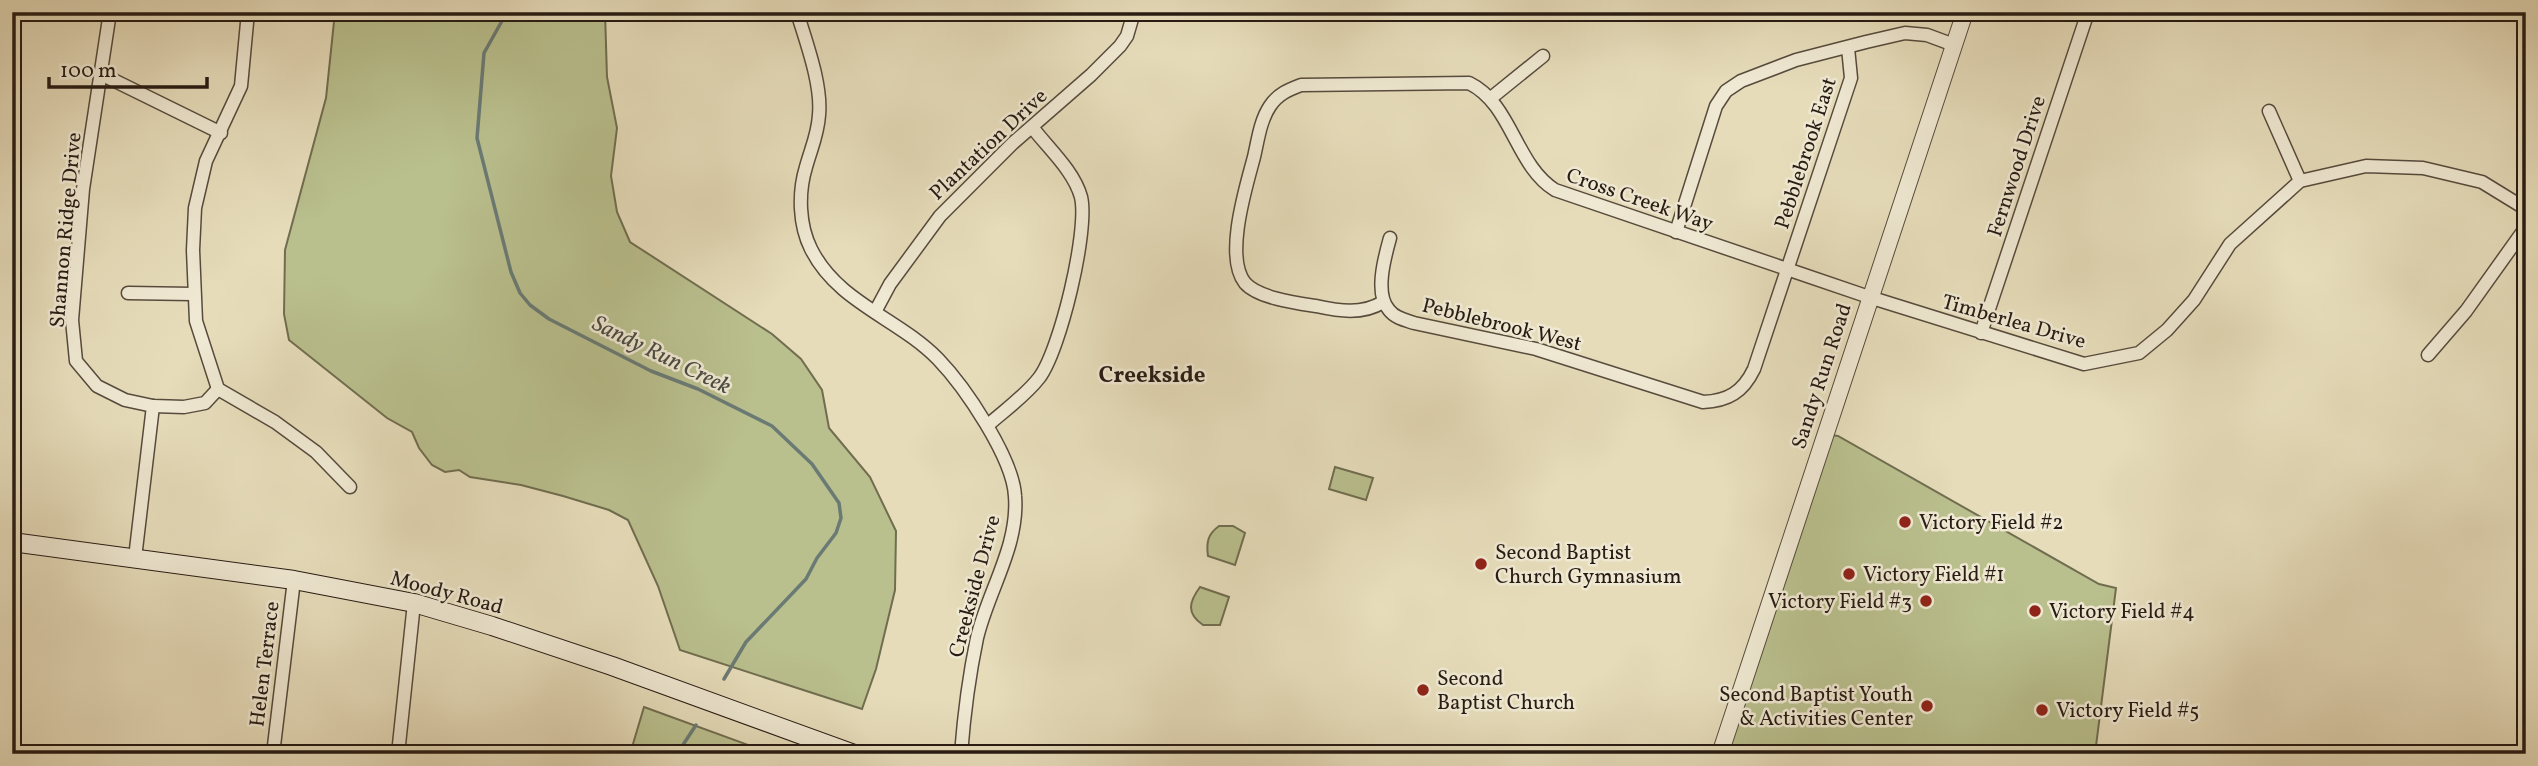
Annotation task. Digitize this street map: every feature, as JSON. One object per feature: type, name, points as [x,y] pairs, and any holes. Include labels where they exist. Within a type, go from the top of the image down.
[{"type":"main road","name":"Moody Road","points":[[12,542],[294,580],[414,603],[612,666],[854,754]]},
{"type":"street","name":"Shannon Ridge Drive","points":[[110,12],[83,189],[72,320],[76,361],[97,386],[125,400],[153,406],[184,407],[205,403],[218,389]]},
{"type":"street","points":[[248,12],[241,86],[206,161],[195,208],[193,294],[196,321],[218,389],[275,422],[316,452],[350,486]]},
{"type":"street","name":"Creekside Drive","points":[[797,12],[814,72],[820,112],[801,188],[804,228],[811,249],[845,293],[906,333],[937,358],[962,387],[988,425],[1012,482],[1015,496],[1013,531],[977,638],[963,720],[961,754]]},
{"type":"street","name":"Plantation Drive","points":[[875,312],[890,284],[940,216],[1013,143],[1120,46],[1127,36],[1134,12]]},
{"type":"street","name":"Sandy Run Road","points":[[1720,754],[1965,12]]},
{"type":"street","name":"Fernwood Drive","points":[[1981,333],[2088,12]]},
{"type":"street","name":"Pebblebrook East","points":[[1676,232],[1716,106],[1726,91],[1741,81],[1796,60],[1905,33],[1927,36],[1954,45]]},
{"type":"street","name":"Pebblebrook East","points":[[1787,270],[1851,78],[1848,48]]},
{"type":"street","points":[[1491,98],[1543,56]]},
{"type":"street","points":[[101,74],[220,133]]},
{"type":"street","name":"Cross Creek Way","points":[[1383,302],[1373,308],[1344,312],[1290,302],[1254,290],[1238,272],[1237,240],[1242,203],[1264,117],[1282,93],[1301,85],[1469,82],[1491,98],[1544,183],[1570,196],[1869,297]]},
{"type":"street","points":[[2269,111],[2300,181]]},
{"type":"street","points":[[988,425],[1026,393],[1052,358],[1082,232],[1083,212],[1077,188],[1032,127]]},
{"type":"street","name":"Timberlea Drive","points":[[1869,297],[2084,364],[2138,353],[2167,330],[2194,300],[2230,244],[2300,181],[2366,166],[2423,168],[2482,183],[2526,209]]},
{"type":"street","points":[[2428,355],[2466,311],[2526,227]]},
{"type":"street","points":[[1383,302],[1381,276],[1390,238]]},
{"type":"street","name":"Pebblebrook West","points":[[1383,302],[1397,317],[1414,323],[1535,349],[1687,398],[1703,402],[1718,401],[1741,390],[1748,381],[1787,270]]},
{"type":"street","points":[[128,293],[193,294]]},
{"type":"street","points":[[135,558],[153,406]]},
{"type":"street","name":"Helen Terrace","points":[[273,754],[294,580]]},
{"type":"street","points":[[397,754],[414,603]]},
{"type":"green space","points":[[335,12],[605,12],[607,77],[617,128],[611,176],[617,212],[630,242],[772,334],[801,359],[822,390],[829,428],[870,477],[896,531],[895,590],[876,669],[862,709],[680,650],[658,586],[628,520],[609,510],[563,496],[521,485],[470,477],[459,470],[445,472],[432,465],[419,448],[412,432],[387,418],[289,340],[284,314],[285,250],[326,98]]},
{"type":"green space","points":[[1831,435],[1838,436],[2099,584],[2116,588],[2095,754],[1726,754]]},
{"type":"green space","points":[[1335,467],[1373,478],[1366,500],[1329,489]]},
{"type":"green space","points":[[1219,526],[1233,526],[1245,533],[1235,565],[1208,556],[1209,539]]},
{"type":"green space","points":[[1200,587],[1229,597],[1220,625],[1203,625],[1194,616],[1192,602]]},
{"type":"green space","points":[[644,707],[773,754],[630,754]]},
{"type":"waterway","name":"Sandy Run Creek","points":[[507,12],[484,53],[477,138],[511,272],[520,293],[530,305],[549,319],[651,371],[698,389],[772,426],[812,464],[839,503],[841,518],[836,533],[817,558],[806,579],[746,642],[724,679]]},
{"type":"waterway","name":"Sandy Run Creek","points":[[677,754],[696,725]]},
{"type":"place","name":"Victory Field #2","points":[[1905,522]]},
{"type":"place","name":"Second Baptist Church Gymnasium","points":[[1481,564]]},
{"type":"place","name":"Victory Field #1","points":[[1849,574]]},
{"type":"place","name":"Victory Field #3","points":[[1926,601]]},
{"type":"place","name":"Victory Field #4","points":[[2035,611]]},
{"type":"place","name":"Second Baptist Church","points":[[1423,690]]},
{"type":"place","name":"Second Baptist Youth & Activities Center","points":[[1927,706]]},
{"type":"place","name":"Victory Field #5","points":[[2042,710]]},
{"type":"district","name":"Creekside","points":[[1152,374]]}]
